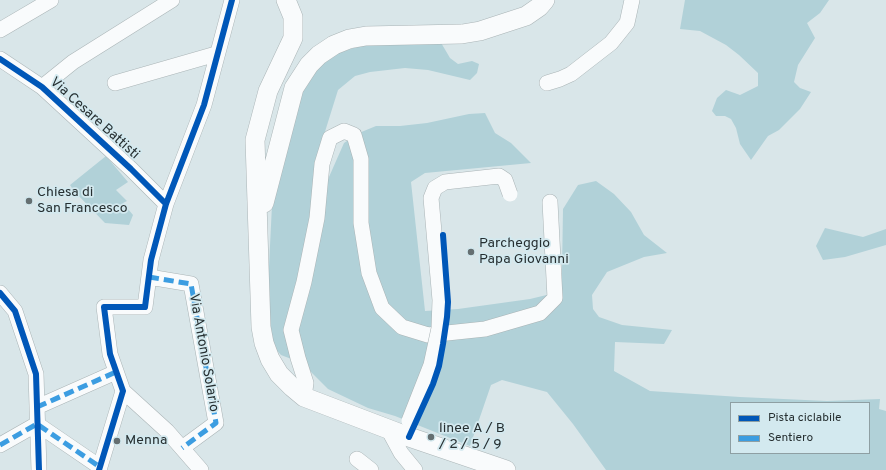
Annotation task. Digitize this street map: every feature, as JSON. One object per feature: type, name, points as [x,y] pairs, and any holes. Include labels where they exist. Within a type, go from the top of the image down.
[{"type":"main road","points":[[286,0],[293,17],[293,38],[268,91],[255,140],[261,327],[264,343],[270,359],[279,374],[304,396],[399,428],[506,470]]},
{"type":"main road","points":[[258,234],[265,194],[294,88],[308,65],[318,55],[334,45],[349,39],[366,36],[462,34],[480,31],[526,16],[539,7],[545,0]]},
{"type":"street","points":[[0,30],[51,0]]},
{"type":"street","points":[[42,87],[73,62],[172,0]]},
{"type":"street","points":[[201,470],[167,431],[123,391],[110,354],[104,307],[145,307],[151,260],[166,204],[204,105],[216,54],[232,0]]},
{"type":"street","points":[[547,82],[560,79],[571,74],[611,43],[627,23],[632,0]]},
{"type":"street","points":[[115,83],[216,54]]},
{"type":"street","name":"Via Cesare Battisti","points":[[0,59],[42,87],[131,169],[166,204]]},
{"type":"street","points":[[304,396],[306,383],[291,330],[304,282],[316,225],[322,164],[330,138],[344,131],[354,135],[361,159],[361,223],[369,273],[382,308],[402,327],[408,329],[428,334],[484,329],[540,313],[555,298],[550,202]]},
{"type":"street","points":[[415,470],[401,453],[399,428],[431,365],[439,328],[440,300],[431,198],[435,188],[445,182],[499,176],[505,180],[510,194]]},
{"type":"street","name":"Via Antonio Solario","points":[[149,276],[191,284],[216,423],[182,448]]},
{"type":"street","points":[[0,293],[15,311],[36,374],[39,470]]},
{"type":"street","points":[[38,407],[116,372]]},
{"type":"street","points":[[37,424],[100,468],[123,391]]},
{"type":"street","points":[[0,445],[37,424]]},
{"type":"street","points":[[357,459],[371,470]]},
{"type":"shaded area","points":[[685,0],[829,0],[820,13],[807,23],[815,38],[798,65],[794,82],[800,88],[811,92],[800,109],[779,130],[768,136],[751,160],[740,144],[736,128],[731,119],[725,116],[716,116],[712,111],[717,98],[726,90],[740,95],[758,86],[758,73],[726,45],[700,31],[680,29]]},
{"type":"shaded area","points":[[440,41],[450,58],[458,64],[472,61],[479,64],[477,73],[470,80],[428,70],[405,68],[370,72],[355,76],[338,90],[323,138],[325,186],[344,143],[359,133],[376,126],[400,126],[427,123],[469,114],[485,113],[495,133],[511,143],[531,163],[425,173],[411,182],[425,311],[458,309],[530,299],[559,292],[562,271],[563,209],[578,185],[596,181],[614,194],[631,212],[644,235],[667,253],[644,257],[607,272],[592,295],[593,309],[599,317],[622,325],[672,330],[664,344],[615,342],[614,371],[650,391],[827,401],[880,399],[879,409],[886,411],[886,470],[606,470],[573,424],[547,392],[502,380],[491,385],[470,446],[395,416],[368,408],[328,389],[307,368],[294,360],[281,355],[271,344],[267,307],[272,205],[300,95],[319,67],[336,54],[368,43]]},
{"type":"shaded area","points":[[106,156],[128,182],[116,190],[127,201],[123,203],[133,215],[129,225],[105,223],[70,185]]},
{"type":"shaded area","points":[[825,228],[863,237],[886,229],[886,245],[845,257],[823,260],[816,246]]},
{"type":"marked path","points":[[149,277],[191,284],[216,423],[182,448]]},
{"type":"marked path","points":[[37,407],[116,372]]},
{"type":"marked path","points":[[0,445],[37,424],[100,467]]},
{"type":"cycle path","points":[[99,470],[123,391],[110,354],[104,307],[145,307],[151,260],[166,204],[204,105],[232,0]]},
{"type":"cycle path","points":[[0,59],[42,87],[131,169],[166,204]]},
{"type":"cycle path","points":[[409,437],[433,384],[439,366],[443,344],[448,302],[443,235]]},
{"type":"cycle path","points":[[0,293],[15,311],[36,374],[39,470]]},
{"type":"place","name":"Chiesa di San Francesco","points":[[29,201]]},
{"type":"place","name":"Parcheggio Papa Giovanni","points":[[471,252]]},
{"type":"place","name":"linee A / B / 2 / 5 / 9","points":[[431,437]]},
{"type":"place","name":"Menna","points":[[117,441]]}]
